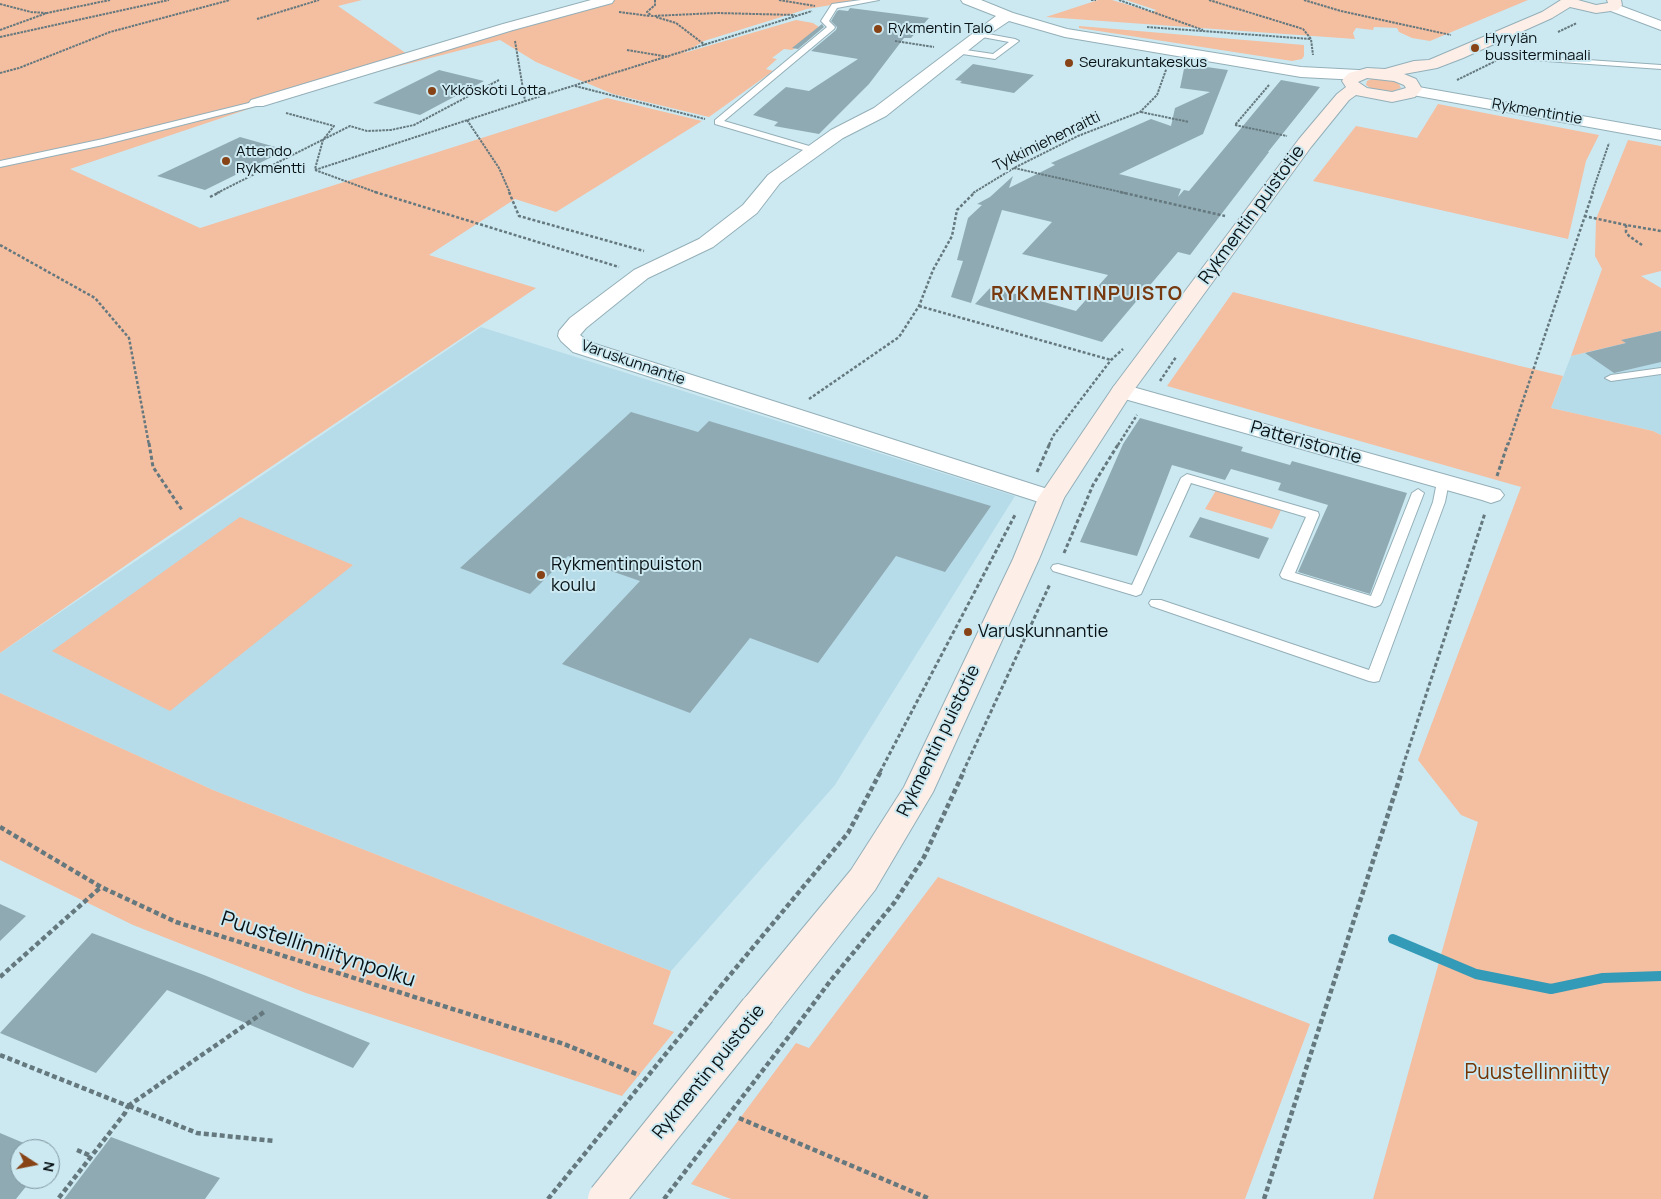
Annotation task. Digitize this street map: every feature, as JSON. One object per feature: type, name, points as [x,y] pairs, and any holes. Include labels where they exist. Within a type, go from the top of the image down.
[{"type":"street","points":[[968,0],[1008,16],[1065,34],[1355,82],[1414,66],[1431,65],[1458,55],[1547,15],[1568,1],[1588,8]]},
{"type":"street","points":[[254,104],[508,27],[601,2]]},
{"type":"street","points":[[1547,15],[1611,3],[1642,19],[1661,26]]},
{"type":"street","name":"Varuskunnantie","points":[[1008,16],[1000,19],[880,112],[837,134],[774,179],[750,209],[706,243],[641,274],[570,331],[569,336],[576,344],[1051,498]]},
{"type":"street","points":[[1355,82],[1366,93],[1382,96],[1401,96],[1412,87],[1431,65]]},
{"type":"street","points":[[1385,74],[1412,87]]},
{"type":"street","name":"Rykmentin puistotie","points":[[606,1199],[863,880],[916,792],[1026,558],[1051,498],[1122,391],[1304,142],[1334,110],[1355,82]]},
{"type":"street","name":"Rykmentintie","points":[[1412,87],[1661,135]]},
{"type":"street","points":[[1334,110],[1382,96]]},
{"type":"street","name":"Patteristontie","points":[[1122,391],[1491,495]]},
{"type":"lane","points":[[718,122],[831,27],[825,21],[835,6],[875,0]]},
{"type":"lane","points":[[959,51],[995,58],[1015,42],[980,34]]},
{"type":"lane","points":[[1532,58],[1661,67]]},
{"type":"lane","points":[[0,164],[103,142],[254,104]]},
{"type":"lane","points":[[718,122],[813,150]]},
{"type":"lane","points":[[1611,378],[1661,372]]},
{"type":"lane","points":[[1058,568],[1136,591],[1187,478],[1313,515],[1287,575],[1374,602],[1418,494]]},
{"type":"lane","points":[[1156,603],[1374,677],[1439,502],[1443,482]]},
{"type":"path","points":[[0,30],[47,13],[110,0]]},
{"type":"path","points":[[0,37],[169,0]]},
{"type":"path","points":[[0,73],[19,68],[110,32],[230,0]]},
{"type":"path","points":[[256,19],[319,0]]},
{"type":"path","points":[[655,0],[655,5],[647,12],[652,16],[717,13],[798,15]]},
{"type":"path","points":[[779,0],[824,8]]},
{"type":"path","points":[[1091,0],[1096,0]]},
{"type":"path","points":[[1119,0],[1209,32]]},
{"type":"path","points":[[1209,0],[1303,29],[1311,39],[1313,57]]},
{"type":"path","points":[[1215,2],[1220,0]]},
{"type":"path","points":[[1304,0],[1341,11],[1453,36]]},
{"type":"path","points":[[601,2],[612,11],[652,16],[676,23],[705,45]]},
{"type":"path","points":[[0,4],[31,12],[47,13]]},
{"type":"path","points":[[314,170],[798,15],[835,6]]},
{"type":"path","points":[[1142,26],[1311,39]]},
{"type":"path","points":[[508,27],[515,40],[525,101]]},
{"type":"path","points":[[895,42],[959,51]]},
{"type":"path","points":[[627,50],[669,57]]},
{"type":"path","name":"Tykkimiehenraitti","points":[[809,399],[899,337],[919,306],[933,270],[952,236],[957,210],[970,195],[1014,168],[1078,136],[1140,112],[1157,95],[1169,62]]},
{"type":"path","points":[[210,197],[350,126],[367,131],[391,130],[414,125],[499,80]]},
{"type":"path","points":[[1273,81],[1235,125],[1288,136]]},
{"type":"path","points":[[573,86],[718,122]]},
{"type":"path","points":[[254,104],[334,126],[324,140],[314,170]]},
{"type":"path","points":[[1140,112],[1189,122]]},
{"type":"path","points":[[467,120],[500,168],[519,216],[675,259]]},
{"type":"path","points":[[1264,1199],[1491,495],[1609,142]]},
{"type":"path","points":[[1014,168],[1227,217]]},
{"type":"path","points":[[314,170],[392,198],[641,274]]},
{"type":"path","points":[[1584,216],[1661,231]]},
{"type":"path","points":[[1626,225],[1628,236],[1642,245]]},
{"type":"path","points":[[0,245],[95,298],[129,338],[154,467],[182,510]]},
{"type":"path","points":[[919,306],[1111,360]]},
{"type":"path","points":[[1058,568],[1093,485],[1147,398],[1180,352]]},
{"type":"path","points":[[548,1199],[848,833],[996,550]]},
{"type":"path","name":"Puustellinniitynpolku","points":[[0,827],[101,887],[176,922],[564,1044],[639,1076]]},
{"type":"path","points":[[0,976],[101,887]]},
{"type":"path","points":[[58,1199],[125,1113],[128,1106],[264,1012]]},
{"type":"path","points":[[664,1199],[793,1031]]},
{"type":"path","points":[[0,1055],[197,1133],[274,1141]]},
{"type":"path","points":[[739,1118],[930,1199]]},
{"type":"path","points":[[77,1150],[91,1156]]},
{"type":"shaded area","name":"Rykmentinpuiston koulu","points":[[481,327],[1015,496],[835,785],[671,971],[213,790],[0,693],[0,653]]},
{"type":"shaded area","points":[[1661,331],[1661,435],[1653,431],[1551,408],[1571,356],[1625,343],[1621,340]]},
{"type":"green space","points":[[0,0],[362,0],[338,6],[407,54],[601,0],[861,0],[807,9],[704,41],[684,53],[796,20],[813,23],[819,27],[806,42],[792,50],[784,49],[772,58],[777,59],[766,69],[773,71],[709,117],[613,94],[536,62],[500,40],[299,92],[70,169],[200,228],[607,98],[702,121],[556,212],[515,199],[429,255],[536,288],[152,547],[0,653]]},
{"type":"green space","points":[[1098,0],[1112,0],[1152,12],[1156,10],[1126,0],[1528,0],[1430,41],[1412,38],[1399,32],[1397,28],[1374,27],[1373,30],[1356,28],[1353,33],[1355,39],[1046,17]]},
{"type":"green space","points":[[1079,26],[1304,45],[1304,56],[1302,59],[1292,61],[1079,28]]},
{"type":"green space","points":[[1374,78],[1391,80],[1399,84],[1401,88],[1390,92],[1372,89],[1366,85],[1367,81]]},
{"type":"green space","points":[[1438,104],[1599,135],[1586,161],[1568,239],[1313,181],[1356,126],[1417,138]]},
{"type":"green space","points":[[1628,140],[1661,146],[1661,271],[1641,276],[1661,288],[1661,331],[1622,340],[1626,343],[1571,356],[1602,269],[1595,256],[1596,219]]},
{"type":"green space","name":"Puustellinniitty","points":[[1233,292],[1563,376],[1551,408],[1653,431],[1661,435],[1661,1199],[1373,1199],[1478,822],[1461,815],[1418,760],[1521,487],[1167,386]]},
{"type":"green space","points":[[1218,487],[1283,506],[1272,529],[1205,509]]},
{"type":"green space","points":[[240,517],[353,565],[170,711],[52,651]]},
{"type":"green space","points":[[0,693],[213,790],[671,971],[653,1024],[674,1032],[622,1096],[306,993],[133,925],[0,860]]},
{"type":"green space","points":[[938,877],[1310,1024],[1245,1199],[731,1199],[691,1184],[796,1043],[809,1048]]},
{"type":"building","points":[[850,8],[929,18],[911,38],[904,38],[869,84],[819,134],[774,126],[778,122],[753,115],[786,87],[809,91],[858,59],[811,51],[836,30],[837,27],[831,21],[837,11],[848,11]]},
{"type":"building","points":[[822,24],[824,27],[798,49],[792,48]]},
{"type":"building","points":[[973,64],[1034,75],[1014,93],[960,83],[962,81],[955,80]]},
{"type":"building","points":[[1185,64],[1228,70],[1203,134],[1119,174],[1181,189],[1178,197],[1184,190],[1189,191],[1281,80],[1320,87],[1190,255],[1178,252],[1102,342],[975,304],[991,287],[1076,311],[1108,275],[1022,254],[1052,222],[1002,210],[971,303],[951,297],[963,261],[957,260],[968,218],[982,205],[977,204],[990,197],[1013,176],[1009,188],[1055,165],[1051,163],[1151,119],[1171,126],[1175,108],[1210,92],[1180,88]]},
{"type":"building","name":"Ykköskoti Lotta","points":[[439,70],[484,81],[420,115],[373,103]]},
{"type":"building","name":"Attendo Rykmentti","points":[[240,137],[286,150],[205,190],[157,176]]},
{"type":"building","points":[[1661,331],[1661,362],[1614,373],[1585,353],[1626,343],[1621,340]]},
{"type":"building","points":[[631,412],[698,432],[709,421],[991,506],[945,572],[896,556],[818,663],[750,638],[690,713],[562,664],[640,581],[568,556],[530,594],[460,568]]},
{"type":"building","points":[[1140,418],[1243,447],[1241,451],[1290,465],[1292,461],[1407,493],[1370,594],[1298,572],[1328,505],[1278,490],[1281,483],[1231,469],[1225,480],[1172,465],[1137,556],[1080,542],[1123,444]]},
{"type":"building","points":[[1200,517],[1269,538],[1259,559],[1189,537]]},
{"type":"building","points":[[0,904],[26,916],[0,941]]},
{"type":"building","points":[[92,933],[204,975],[370,1043],[353,1068],[167,990],[96,1073],[0,1033]]},
{"type":"building","points":[[0,1133],[14,1139],[10,1139],[10,1189],[24,1189],[16,1199],[0,1199]]},
{"type":"building","points":[[111,1137],[220,1178],[205,1199],[64,1199]]},
{"type":"waterway","points":[[1393,939],[1476,974],[1551,989],[1603,978],[1661,976]]},
{"type":"place","name":"Rykmentin Talo","points":[[878,29]]},
{"type":"place","name":"Hyrylän bussiterminaali","points":[[1475,48]]},
{"type":"place","name":"Seurakuntakeskus","points":[[1069,63]]},
{"type":"place","name":"Ykköskoti Lotta","points":[[432,91]]},
{"type":"place","name":"Attendo Rykmentti","points":[[226,161]]},
{"type":"place","name":"Rykmentinpuiston koulu","points":[[541,575]]},
{"type":"place","name":"Varuskunnantie","points":[[968,632]]},
{"type":"district","name":"RYKMENTINPUISTO","points":[[1087,295]]}]
